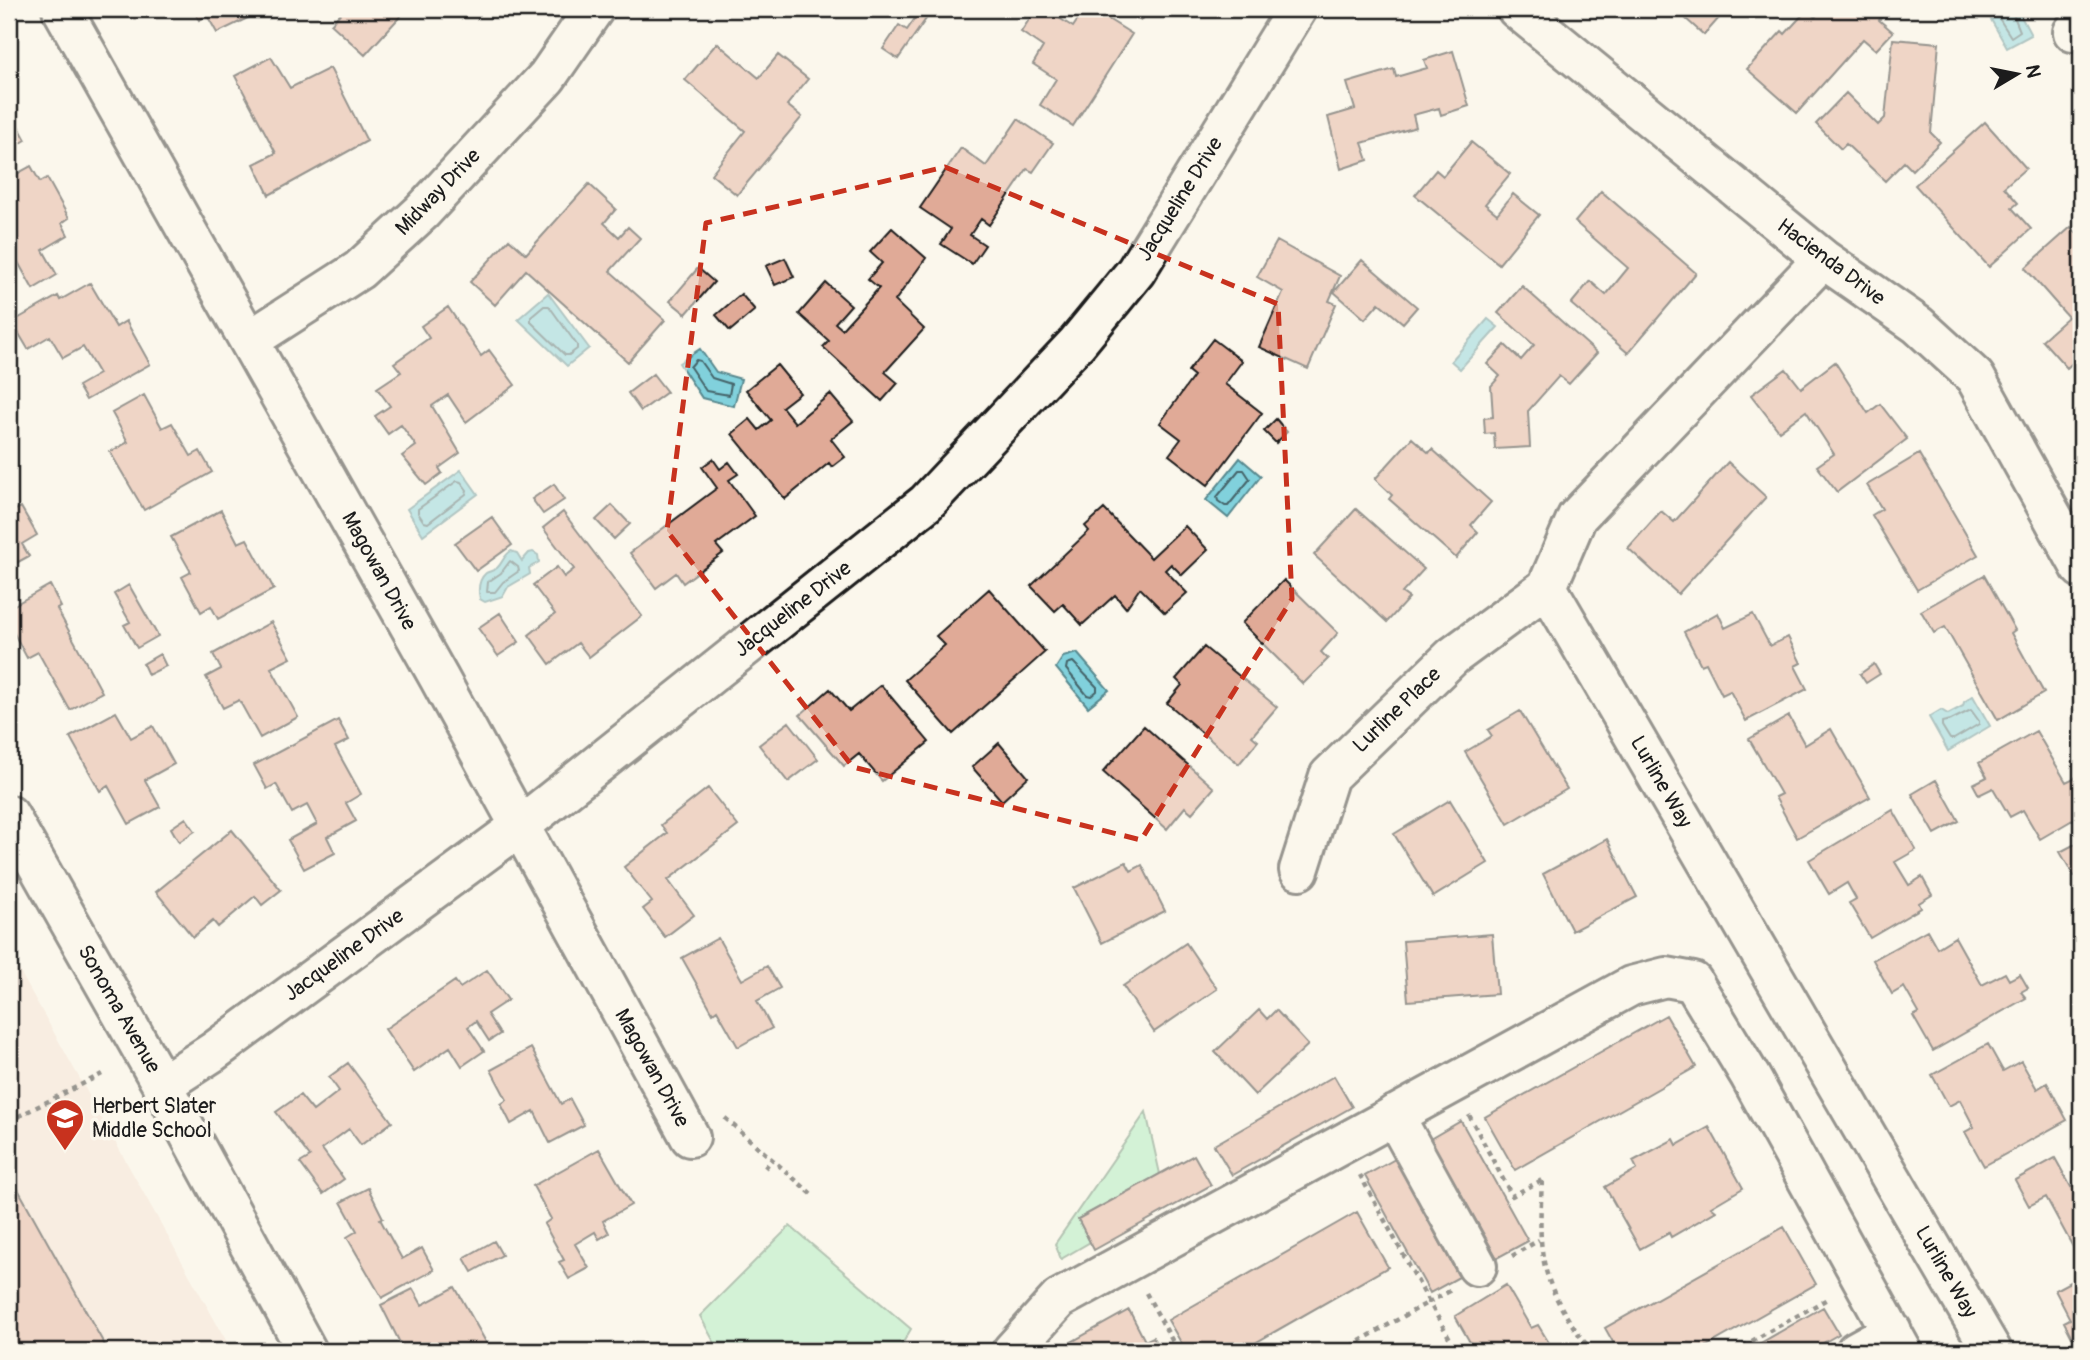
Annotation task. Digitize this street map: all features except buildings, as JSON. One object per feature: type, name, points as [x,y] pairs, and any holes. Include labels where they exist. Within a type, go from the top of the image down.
[{"type":"street","name":"Magowan Drive","points":[[62,9],[432,666],[690,1138]]},
{"type":"street","name":"Midway Drive","points":[[250,340],[359,270],[422,212],[547,77],[594,9]]},
{"type":"street","name":"Jacqueline Drive","points":[[162,1085],[213,1052],[519,827],[926,503],[1077,343],[1136,271],[1297,9]]},
{"type":"street","name":"Hacienda Drive","points":[[1517,9],[1823,260],[1918,325],[1975,377],[2081,568]]},
{"type":"street","points":[[1547,587],[1577,517],[1823,260]]},
{"type":"street","name":"Lurline Place","points":[[1299,870],[1329,776],[1453,656],[1547,587]]},
{"type":"street","name":"Lurline Way","points":[[1547,587],[1992,1351]]},
{"type":"street","name":"Sonoma Avenue","points":[[9,815],[162,1085],[307,1351]]},
{"type":"street","points":[[1012,1351],[1059,1299],[1631,986],[1666,977],[1693,982],[1750,1076],[1897,1341],[1856,1351]]},
{"type":"street","points":[[1394,1115],[1477,1266]]},
{"type":"path","points":[[9,1121],[102,1074]]},
{"type":"path","points":[[1463,1104],[1512,1196],[1542,1180],[1539,1240],[1548,1276],[1556,1300],[1587,1346],[1596,1351]]},
{"type":"path","points":[[724,1117],[815,1197]]},
{"type":"path","points":[[1344,1143],[1368,1192],[1457,1351]]},
{"type":"path","points":[[765,1168],[772,1159]]},
{"type":"path","points":[[1144,1290],[1178,1351]]},
{"type":"path","points":[[1734,1351],[1836,1294]]},
{"type":"path","points":[[1342,1351],[1429,1302]]},
{"type":"highlighted area","points":[[945,167],[1278,304],[1292,599],[1141,840],[853,767],[667,531],[706,223]]},
{"type":"shaded area","name":"Herbert Slater Middle School","points":[[9,952],[232,1351],[9,1351]]},
{"type":"green space","points":[[1146,1112],[1160,1174],[1078,1219],[1090,1242],[1061,1259],[1055,1244]]},
{"type":"green space","points":[[790,1226],[911,1329],[898,1351],[719,1351],[700,1316]]},
{"type":"water","points":[[1985,9],[2017,9],[2031,35],[2007,48]]},
{"type":"water","points":[[548,293],[589,348],[567,366],[518,319]]},
{"type":"water","points":[[1488,319],[1498,327],[1460,369],[1451,361]]},
{"type":"water","points":[[700,349],[716,372],[741,379],[734,406],[702,398],[679,363]]},
{"type":"water","points":[[1240,458],[1261,476],[1228,518],[1206,500]]},
{"type":"water","points":[[461,470],[478,494],[423,535],[407,509]]},
{"type":"water","points":[[511,551],[517,553],[522,561],[533,552],[538,555],[539,562],[529,568],[530,574],[508,587],[503,596],[485,602],[479,596],[481,579],[486,573],[497,568]]},
{"type":"water","points":[[1077,653],[1109,690],[1088,707],[1056,668],[1063,657]]},
{"type":"water","points":[[1973,696],[1990,726],[1948,751],[1929,717],[1941,710],[1948,714],[1963,706],[1964,702]]},
{"type":"place","name":"Herbert Slater Middle School","points":[[65,1152]]}]
